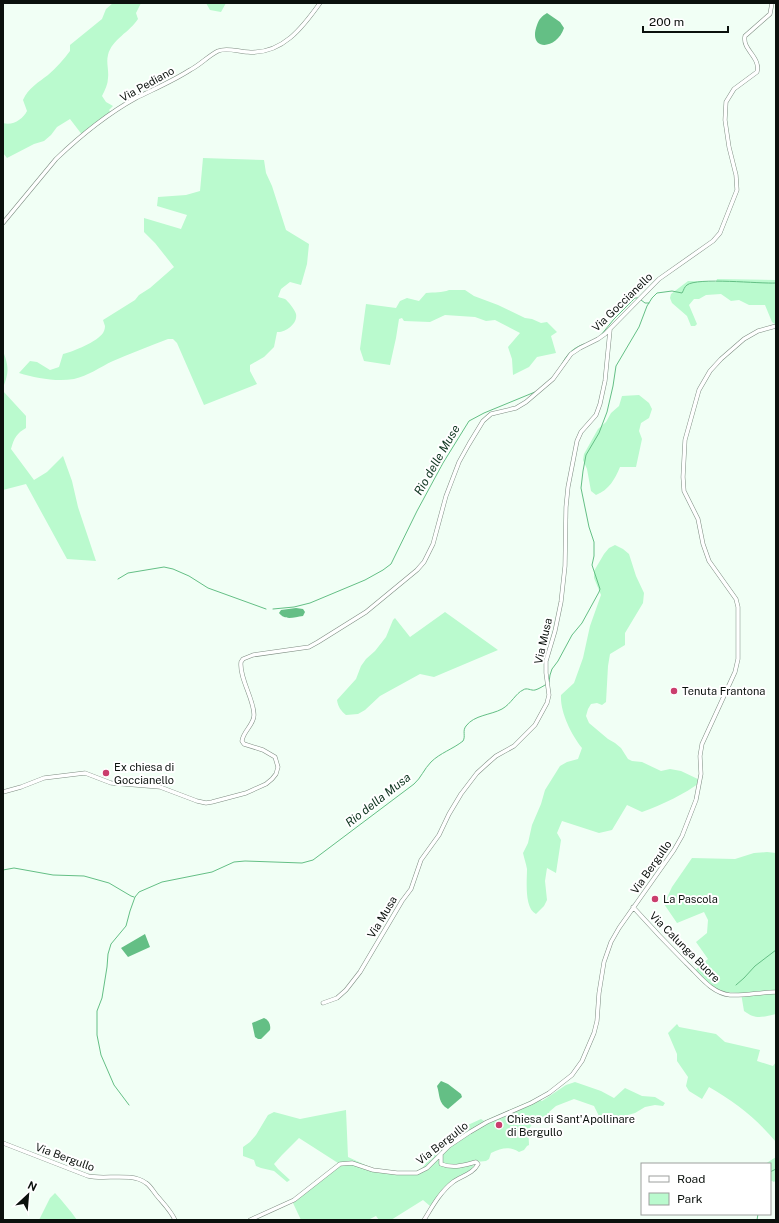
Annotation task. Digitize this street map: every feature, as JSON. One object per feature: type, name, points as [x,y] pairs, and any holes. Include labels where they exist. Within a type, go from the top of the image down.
[{"type":"street","name":"Via Pediano","points":[[3,223],[56,159],[103,120],[135,99],[191,70],[218,51],[227,50],[249,53],[272,49],[291,38],[320,3]]},
{"type":"street","name":"Via Goccianello","points":[[3,792],[14,790],[44,778],[85,773],[111,784],[160,787],[206,803],[257,789],[272,779],[276,774],[278,766],[275,756],[263,750],[244,744],[242,741],[244,733],[252,722],[254,714],[241,666],[243,659],[252,655],[304,648],[313,645],[366,612],[408,578],[424,562],[433,544],[446,496],[455,474],[465,452],[483,422],[491,414],[516,408],[526,402],[553,379],[571,354],[598,339],[611,329],[659,279],[713,241],[720,233],[737,190],[736,176],[727,131],[725,110],[726,102],[734,89],[757,72],[758,65],[745,45],[745,36],[766,19],[770,14],[772,3]]},
{"type":"street","name":"Via Bergullo","points":[[250,1220],[294,1200],[340,1164],[352,1163],[372,1170],[397,1173],[417,1173],[427,1168],[449,1146],[470,1132],[487,1122],[531,1103],[549,1093],[565,1081],[578,1068],[597,1022],[599,993],[604,962],[608,949],[619,928],[674,850],[682,836],[696,800],[701,774],[700,756],[702,744],[733,678],[738,658],[739,617],[736,599],[709,561],[703,544],[698,519],[684,491],[683,477],[686,432],[700,390],[710,370],[744,339],[758,331],[776,326]]},
{"type":"street","name":"Via Musa","points":[[323,1003],[341,994],[354,981],[402,901],[411,889],[421,860],[439,835],[461,794],[477,773],[488,762],[514,746],[534,725],[547,703],[549,695],[546,661],[560,607],[565,566],[566,507],[568,487],[577,441],[581,432],[596,415],[600,404],[611,329]]},
{"type":"street","name":"Via Calunga Buore","points":[[633,907],[659,936],[709,986],[719,992],[730,995],[776,992]]},
{"type":"street","name":"Via Bergullo","points":[[3,1143],[88,1176],[102,1178],[128,1177],[141,1180],[149,1185],[175,1220]]},
{"type":"street","points":[[424,1220],[442,1193],[453,1182],[474,1169],[478,1164],[476,1162],[459,1167],[445,1166],[441,1164],[442,1154]]},
{"type":"green space","points":[[113,3],[141,3],[136,13],[138,19],[135,24],[113,44],[108,55],[108,80],[102,96],[106,102],[113,106],[109,110],[112,114],[83,136],[70,119],[57,127],[44,141],[34,144],[7,158],[3,153],[3,123],[14,123],[23,117],[27,111],[23,100],[28,92],[57,66],[70,51],[70,45],[102,19],[106,9]]},
{"type":"green space","points":[[206,3],[226,3],[221,12],[210,10]]},
{"type":"green space","points":[[203,158],[264,160],[266,173],[272,186],[286,230],[309,244],[307,264],[301,285],[290,282],[281,289],[278,297],[285,299],[293,308],[296,314],[295,321],[284,331],[277,332],[274,347],[264,357],[250,365],[250,371],[257,384],[204,405],[177,343],[173,339],[168,339],[134,352],[84,376],[74,379],[46,379],[19,373],[30,361],[37,362],[50,370],[59,367],[63,354],[85,346],[100,336],[105,328],[103,320],[135,300],[139,295],[150,288],[174,267],[144,232],[144,218],[181,229],[187,215],[157,206],[158,197],[186,195],[200,191]]},
{"type":"green space","points":[[717,279],[776,280],[776,325],[772,322],[765,305],[749,305],[739,300],[731,301],[721,294],[706,295],[699,299],[694,299],[689,305],[697,324],[695,326],[691,326],[687,316],[672,303],[670,298],[671,294],[688,281],[716,282]]},
{"type":"green space","points":[[449,290],[465,290],[474,296],[498,305],[525,318],[541,323],[547,322],[557,332],[551,336],[556,353],[537,357],[529,367],[513,375],[512,359],[508,347],[520,333],[495,320],[486,321],[475,317],[445,315],[430,322],[404,321],[402,318],[399,319],[390,365],[364,361],[360,349],[366,304],[396,308],[400,301],[407,298],[419,301],[426,293]]},
{"type":"green space","points":[[3,351],[8,370],[3,388]]},
{"type":"green space","points":[[3,391],[26,416],[26,428],[16,436],[11,449],[34,480],[47,472],[63,456],[96,561],[67,559],[26,484],[3,490]]},
{"type":"green space","points":[[639,395],[649,403],[652,409],[649,418],[641,423],[639,431],[642,439],[636,467],[620,467],[611,484],[601,493],[596,495],[591,491],[587,469],[583,460],[584,454],[598,429],[619,406],[622,396]]},
{"type":"green space","points":[[615,545],[629,554],[636,576],[644,593],[643,603],[625,633],[625,645],[610,654],[606,702],[602,705],[597,703],[591,704],[586,716],[589,723],[621,748],[628,759],[642,762],[661,771],[670,769],[681,771],[702,781],[673,799],[642,812],[627,805],[612,830],[599,833],[562,821],[557,833],[561,840],[556,873],[547,868],[545,881],[547,900],[544,906],[536,914],[532,911],[528,900],[527,869],[523,853],[528,843],[532,825],[545,790],[560,766],[578,759],[582,748],[564,716],[561,695],[574,683],[583,658],[590,626],[601,595],[594,578],[594,571],[604,554],[609,548]]},
{"type":"green space","points":[[445,612],[498,650],[434,677],[420,674],[380,696],[365,710],[358,714],[346,715],[339,707],[337,700],[356,679],[361,666],[366,659],[375,651],[386,637],[393,620],[395,618],[410,637]]},
{"type":"green space","points":[[754,853],[776,853],[776,1014],[756,1017],[744,1011],[741,993],[722,992],[693,972],[708,959],[696,942],[707,933],[708,920],[704,912],[677,923],[664,904],[672,887],[692,858],[735,859]]},
{"type":"green space","points":[[677,1024],[679,1027],[716,1034],[725,1042],[760,1050],[757,1061],[773,1066],[776,1062],[776,1142],[745,1112],[709,1087],[702,1099],[689,1091],[686,1086],[688,1077],[677,1061],[677,1054],[668,1033]]},
{"type":"green space","points":[[575,1082],[601,1091],[614,1098],[625,1088],[642,1096],[655,1097],[665,1103],[663,1106],[655,1105],[645,1107],[635,1113],[617,1118],[599,1116],[594,1106],[574,1099],[556,1106],[549,1112],[550,1114],[537,1120],[531,1125],[529,1145],[524,1150],[519,1152],[505,1148],[491,1153],[489,1159],[486,1161],[476,1162],[471,1170],[444,1187],[430,1206],[423,1200],[391,1220],[379,1220],[376,1216],[368,1220],[301,1220],[293,1203],[338,1163],[299,1138],[274,1164],[290,1180],[287,1182],[274,1171],[256,1166],[254,1160],[243,1156],[243,1147],[256,1135],[268,1115],[274,1112],[300,1119],[346,1110],[348,1157],[372,1168],[414,1173],[423,1167],[436,1151],[441,1140],[459,1129],[481,1119],[484,1121],[537,1098],[542,1101],[566,1085]]},
{"type":"green space","points":[[776,1157],[776,1180],[774,1182],[771,1180],[771,1163],[767,1163]]},
{"type":"green space","points":[[55,1193],[77,1220],[39,1220],[50,1198]]},
{"type":"shaded area","points":[[547,13],[560,22],[564,28],[555,41],[544,45],[539,44],[536,40],[535,34],[539,21]]},
{"type":"shaded area","points":[[296,608],[303,609],[305,612],[303,616],[287,618],[279,613],[281,610]]},
{"type":"shaded area","points":[[145,934],[150,947],[128,957],[121,948]]},
{"type":"shaded area","points":[[264,1018],[269,1023],[270,1030],[261,1039],[258,1039],[255,1037],[252,1023]]},
{"type":"shaded area","points":[[441,1081],[448,1084],[461,1094],[462,1097],[448,1109],[442,1104],[440,1099],[437,1086]]},
{"type":"waterway","name":"Rio della Musa","points":[[549,682],[552,669],[572,635],[582,623],[600,589],[592,565],[594,556],[594,542],[589,527],[581,488],[583,471],[586,455],[599,433],[607,412],[616,366],[639,327],[647,306],[657,293],[672,291],[682,293],[687,285],[703,281],[776,283]]},
{"type":"waterway","name":"Rio delle Muse","points":[[601,335],[614,319],[635,298],[638,298]]},
{"type":"waterway","name":"Rio della Musa","points":[[641,300],[645,303],[649,303]]},
{"type":"waterway","name":"Rio delle Muse","points":[[562,364],[571,352],[584,344]]},
{"type":"waterway","name":"Rio delle Muse","points":[[273,609],[294,607],[310,603],[365,580],[391,564],[443,463],[469,421],[484,413],[535,392]]},
{"type":"waterway","name":"Rio delle Muse","points":[[118,579],[128,573],[164,567],[189,576],[208,588],[266,609]]},
{"type":"waterway","name":"Rio della Musa","points":[[129,1105],[114,1085],[101,1055],[97,1035],[97,1011],[102,998],[108,954],[111,944],[126,926],[135,897],[139,892],[162,882],[212,872],[234,862],[302,863],[313,860],[414,784],[435,759],[463,741],[465,728],[469,722],[478,717],[502,709],[520,691],[524,689],[535,690],[547,684]]},
{"type":"waterway","points":[[3,870],[14,868],[53,875],[84,876],[109,883],[134,897]]},
{"type":"waterway","points":[[736,985],[755,966],[776,950]]},
{"type":"waterway","points":[[771,1172],[776,1169]]},
{"type":"waterway","points":[[757,1220],[758,1215]]},
{"type":"place","name":"Tenuta Frantona","points":[[674,691]]},
{"type":"place","name":"Ex chiesa di Goccianello","points":[[106,773]]},
{"type":"place","name":"La Pascola","points":[[655,899]]},
{"type":"place","name":"Chiesa di Sant'Apollinare di Bergullo","points":[[499,1125]]}]
